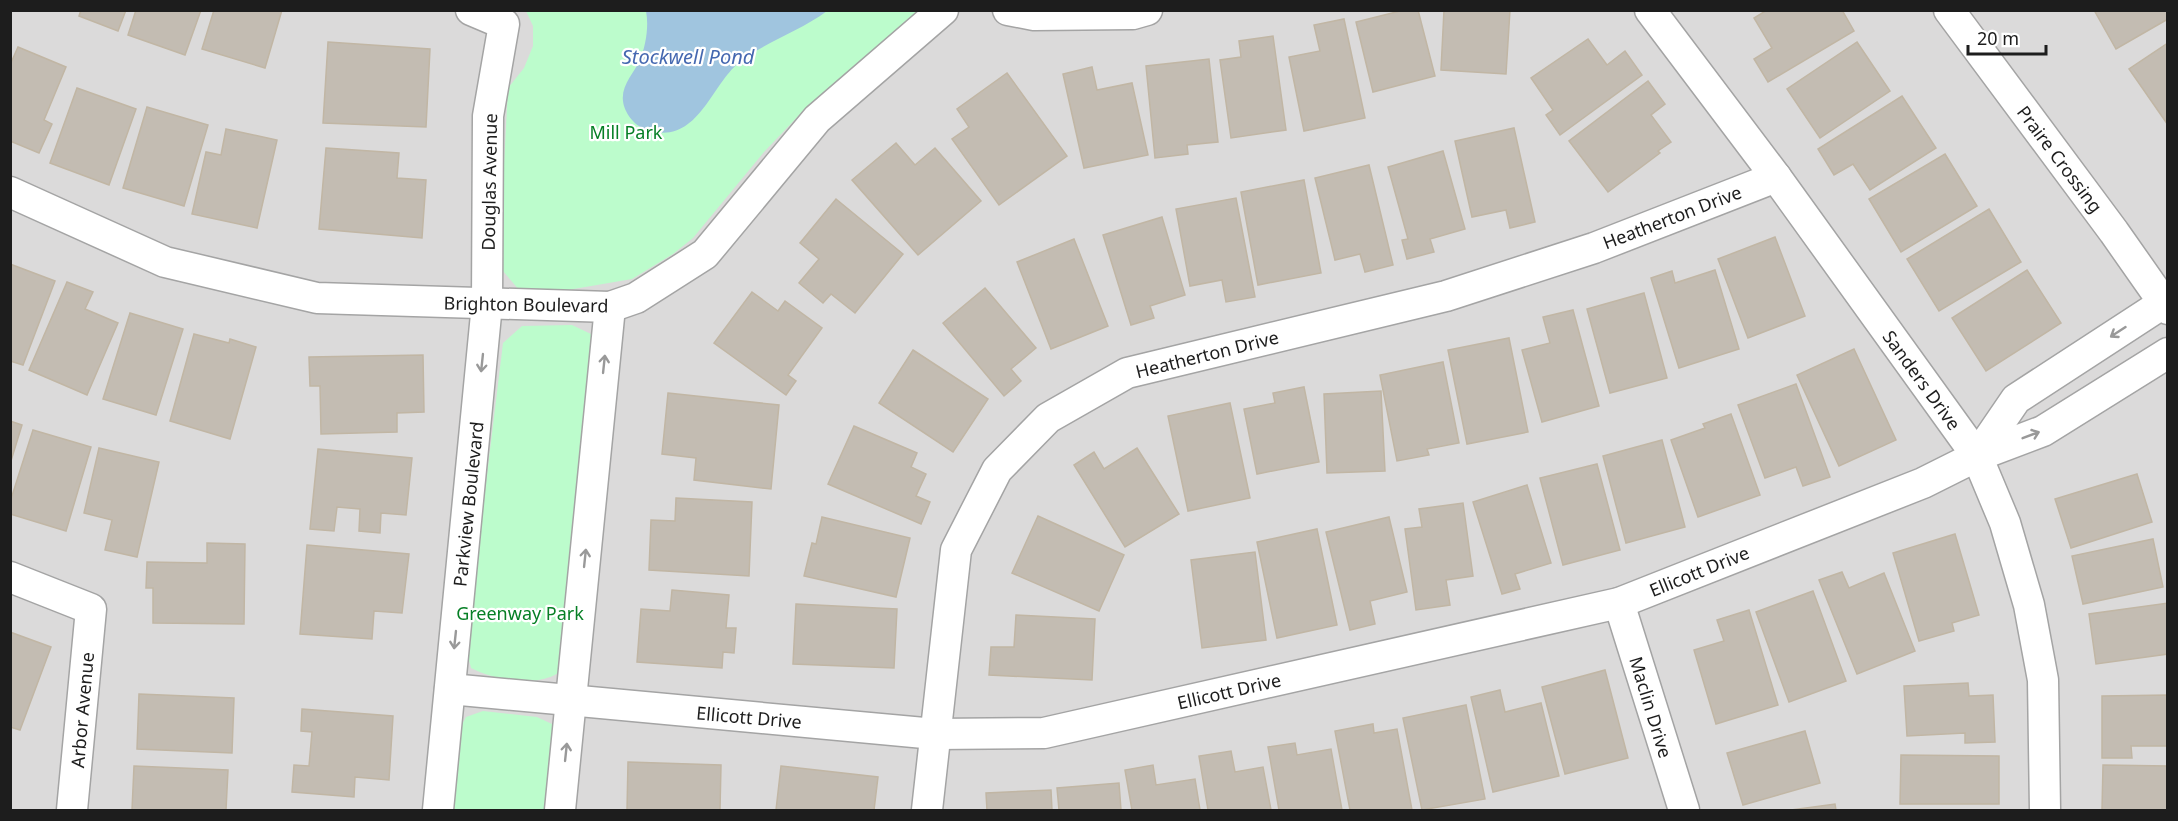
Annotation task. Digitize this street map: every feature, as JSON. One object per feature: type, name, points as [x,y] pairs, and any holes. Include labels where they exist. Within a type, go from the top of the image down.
[{"type":"street","name":"Douglas Avenue","points":[[471,10],[504,24],[488,116],[487,304]]},
{"type":"street","name":"Brighton Boulevard","points":[[10,192],[165,262],[317,298],[610,307],[636,298],[705,254],[817,119],[943,10]]},
{"type":"street","points":[[1008,10],[1045,15],[1133,14],[1147,10]]},
{"type":"street","name":"Sanders Drive","points":[[1650,10],[1776,177],[1977,456],[2005,523],[2029,605],[2043,680],[2045,810]]},
{"type":"street","name":"Praire Crossing","points":[[1949,10],[2166,304]]},
{"type":"street","name":"Heatherton Drive","points":[[927,810],[956,550],[998,470],[1048,418],[1127,373],[1446,296],[1594,248],[1776,177]]},
{"type":"street","name":"Parkview Boulevard","points":[[438,810],[487,304]]},
{"type":"street","name":"Ellicott Drive","points":[[1977,456],[2016,399],[2166,304]]},
{"type":"street","points":[[560,810],[610,307]]},
{"type":"street","name":"Ellicott Drive","points":[[450,689],[934,734],[1044,734],[1619,603],[1923,483],[1977,456],[2043,431],[2168,353]]},
{"type":"street","name":"Arbor Avenue","points":[[10,577],[92,609],[72,810]]},
{"type":"street","name":"Maclin Drive","points":[[1619,603],[1684,810]]},
{"type":"shaded area","points":[[11,11],[2167,11],[2167,810],[11,810]]},
{"type":"green space","name":"Mill Park","points":[[526,11],[921,11],[915,22],[855,65],[803,111],[764,152],[693,238],[673,254],[632,279],[556,292],[520,291],[503,271],[502,204],[508,88],[524,68],[533,46],[533,26]]},
{"type":"green space","name":"Greenway Park","points":[[572,325],[591,334],[599,347],[564,669],[543,679],[518,681],[506,679],[471,668],[466,648],[503,343],[522,326]]},
{"type":"green space","points":[[483,711],[537,717],[552,724],[557,740],[550,810],[450,810],[458,732],[466,717]]},
{"type":"water","name":"Stockwell Pond","points":[[646,10],[827,11],[741,61],[730,71],[701,111],[690,122],[678,130],[662,133],[644,129],[633,121],[627,114],[623,101],[626,84],[644,48],[647,29]]},
{"type":"building","points":[[81,10],[126,10],[118,31],[79,16]]},
{"type":"building","points":[[136,10],[201,10],[185,55],[128,35]]},
{"type":"building","points":[[214,10],[282,10],[265,68],[202,49]]},
{"type":"building","points":[[1404,10],[1418,10],[1435,76],[1373,92],[1356,22]]},
{"type":"building","points":[[1444,10],[1510,10],[1506,74],[1441,70]]},
{"type":"building","points":[[1767,10],[1842,10],[1854,31],[1768,82],[1754,59],[1772,48],[1754,18]]},
{"type":"building","points":[[2094,10],[2168,10],[2168,19],[2116,49]]},
{"type":"building","points":[[1344,19],[1365,118],[1304,131],[1289,57],[1320,51],[1314,25]]},
{"type":"building","points":[[1273,36],[1286,130],[1231,138],[1220,60],[1241,57],[1239,41]]},
{"type":"building","points":[[1588,39],[1607,65],[1625,51],[1642,75],[1560,135],[1546,115],[1553,110],[1531,78]]},
{"type":"building","points":[[328,42],[430,49],[426,127],[323,123]]},
{"type":"building","points":[[1857,42],[1890,91],[1820,138],[1787,89]]},
{"type":"building","points":[[2168,43],[2168,125],[2129,69]]},
{"type":"building","points":[[18,47],[66,67],[44,120],[52,124],[39,153],[10,141],[10,65]]},
{"type":"building","points":[[1209,59],[1218,142],[1187,145],[1188,154],[1155,158],[1146,66]]},
{"type":"building","points":[[1092,67],[1097,90],[1132,83],[1148,155],[1084,168],[1063,74]]},
{"type":"building","points":[[1007,73],[1067,156],[999,205],[952,139],[969,127],[957,109]]},
{"type":"building","points":[[1648,81],[1665,104],[1651,115],[1671,142],[1608,192],[1569,141]]},
{"type":"building","points":[[77,88],[136,109],[109,185],[50,163]]},
{"type":"building","points":[[1902,96],[1936,148],[1870,190],[1853,164],[1834,175],[1818,149]]},
{"type":"building","points":[[147,107],[208,125],[184,206],[123,188]]},
{"type":"building","points":[[1514,128],[1535,222],[1510,228],[1506,210],[1472,217],[1455,141]]},
{"type":"building","points":[[226,129],[277,140],[257,228],[192,214],[206,152],[221,155]]},
{"type":"building","points":[[896,143],[915,165],[935,148],[981,201],[918,255],[852,180]]},
{"type":"building","points":[[326,148],[399,153],[397,178],[426,180],[422,238],[319,229]]},
{"type":"building","points":[[1443,151],[1465,229],[1430,239],[1434,252],[1407,259],[1402,240],[1408,239],[1388,167]]},
{"type":"building","points":[[1945,154],[1977,206],[1901,252],[1869,199]]},
{"type":"building","points":[[1369,165],[1393,265],[1365,272],[1360,254],[1335,260],[1315,178]]},
{"type":"building","points":[[1304,180],[1321,273],[1258,285],[1241,192]]},
{"type":"building","points":[[1236,198],[1255,297],[1226,302],[1222,280],[1190,286],[1176,209]]},
{"type":"building","points":[[836,199],[903,254],[855,313],[831,294],[823,303],[799,283],[819,259],[800,243]]},
{"type":"building","points":[[1989,209],[2021,262],[1939,311],[1907,259]]},
{"type":"building","points":[[1162,217],[1185,295],[1150,306],[1154,318],[1131,325],[1103,235]]},
{"type":"building","points":[[1775,237],[1805,316],[1748,338],[1718,259]]},
{"type":"building","points":[[1074,239],[1108,326],[1051,349],[1017,262]]},
{"type":"building","points":[[10,264],[55,281],[23,365],[10,361]]},
{"type":"building","points":[[1715,270],[1739,349],[1679,368],[1651,278],[1672,271],[1675,283]]},
{"type":"building","points":[[2027,270],[2061,323],[1986,371],[1952,318]]},
{"type":"building","points":[[67,282],[93,292],[85,309],[118,323],[87,395],[29,370]]},
{"type":"building","points":[[985,288],[1036,348],[1011,369],[1021,381],[1004,396],[943,323]]},
{"type":"building","points":[[752,292],[778,311],[785,301],[822,328],[788,375],[796,381],[786,395],[714,343]]},
{"type":"building","points":[[1644,293],[1667,378],[1610,393],[1587,309]]},
{"type":"building","points":[[1573,310],[1599,406],[1542,422],[1522,350],[1550,343],[1543,317]]},
{"type":"building","points":[[130,313],[183,329],[156,415],[103,399]]},
{"type":"building","points":[[194,334],[229,343],[230,339],[256,347],[230,439],[170,421]]},
{"type":"building","points":[[1509,338],[1528,432],[1467,444],[1448,350]]},
{"type":"building","points":[[1854,349],[1896,440],[1839,466],[1797,375]]},
{"type":"building","points":[[913,350],[988,399],[953,452],[879,403]]},
{"type":"building","points":[[423,355],[424,412],[397,413],[397,432],[321,434],[320,386],[310,386],[309,357]]},
{"type":"building","points":[[1443,362],[1459,443],[1427,449],[1429,455],[1397,461],[1380,375]]},
{"type":"building","points":[[1796,384],[1830,477],[1803,486],[1796,467],[1765,478],[1738,405]]},
{"type":"building","points":[[1304,387],[1319,462],[1257,474],[1244,409],[1275,403],[1273,393]]},
{"type":"building","points":[[1381,391],[1385,471],[1327,473],[1324,394]]},
{"type":"building","points":[[668,393],[779,405],[771,489],[694,480],[696,458],[662,454]]},
{"type":"building","points":[[1230,403],[1250,498],[1188,511],[1168,416]]},
{"type":"building","points":[[1731,414],[1760,495],[1698,517],[1671,440],[1705,428],[1703,424]]},
{"type":"building","points":[[10,421],[22,425],[10,464]]},
{"type":"building","points":[[854,426],[917,453],[911,467],[926,474],[916,496],[930,502],[921,524],[828,484]]},
{"type":"building","points":[[33,430],[91,447],[66,531],[10,514],[10,502]]},
{"type":"building","points":[[1662,440],[1685,527],[1626,543],[1603,456]]},
{"type":"building","points":[[99,448],[159,462],[137,557],[105,550],[112,520],[84,513]]},
{"type":"building","points":[[1137,448],[1179,514],[1125,547],[1074,465],[1094,452],[1104,469]]},
{"type":"building","points":[[318,449],[412,458],[406,515],[381,513],[380,533],[359,531],[360,509],[337,507],[334,531],[310,529]]},
{"type":"building","points":[[1597,464],[1620,550],[1563,565],[1540,478]]},
{"type":"building","points":[[2137,474],[2152,522],[2071,548],[2055,499]]},
{"type":"building","points":[[1527,485],[1551,563],[1515,574],[1520,589],[1502,594],[1473,502]]},
{"type":"building","points":[[676,498],[752,502],[749,576],[649,570],[651,520],[675,521]]},
{"type":"building","points":[[1463,503],[1473,576],[1446,580],[1450,605],[1416,610],[1405,529],[1422,527],[1419,509]]},
{"type":"building","points":[[1038,516],[1124,555],[1099,611],[1012,573]]},
{"type":"building","points":[[822,517],[910,538],[896,597],[804,576],[812,543],[816,544]]},
{"type":"building","points":[[1389,517],[1407,592],[1370,601],[1375,624],[1350,630],[1326,532]]},
{"type":"building","points":[[1317,529],[1337,625],[1277,638],[1257,542]]},
{"type":"building","points":[[1955,534],[1979,615],[1952,623],[1954,631],[1919,641],[1893,553]]},
{"type":"building","points":[[2153,539],[2163,587],[2083,604],[2072,556]]},
{"type":"building","points":[[207,543],[245,544],[244,624],[153,623],[153,588],[146,588],[147,562],[207,563]]},
{"type":"building","points":[[307,545],[409,554],[402,613],[374,611],[372,639],[300,634]]},
{"type":"building","points":[[1255,552],[1266,640],[1202,648],[1191,560]]},
{"type":"building","points":[[1842,572],[1849,588],[1884,573],[1915,651],[1857,674],[1819,580]]},
{"type":"building","points":[[672,590],[729,595],[726,628],[736,628],[734,653],[723,652],[722,668],[637,662],[641,609],[670,611]]},
{"type":"building","points":[[1813,591],[1846,681],[1789,702],[1756,612]]},
{"type":"building","points":[[2168,603],[2168,654],[2096,664],[2089,614]]},
{"type":"building","points":[[796,604],[897,609],[894,668],[793,664]]},
{"type":"building","points":[[1749,610],[1778,705],[1716,724],[1694,650],[1724,641],[1717,620]]},
{"type":"building","points":[[1016,615],[1095,619],[1092,680],[989,675],[991,647],[1014,647]]},
{"type":"building","points":[[10,632],[51,647],[20,730],[10,727]]},
{"type":"building","points":[[1605,670],[1628,758],[1565,774],[1542,687]]},
{"type":"building","points":[[1968,683],[1969,696],[1993,695],[1995,742],[1965,743],[1965,733],[1907,736],[1904,686]]},
{"type":"building","points":[[1500,690],[1505,712],[1541,703],[1559,776],[1493,792],[1471,697]]},
{"type":"building","points":[[139,694],[234,698],[232,753],[137,749]]},
{"type":"building","points":[[2168,695],[2168,746],[2131,746],[2132,758],[2102,758],[2102,696]]},
{"type":"building","points":[[1466,705],[1485,799],[1422,810],[1403,718]]},
{"type":"building","points":[[302,709],[393,716],[389,780],[355,777],[354,797],[292,792],[294,765],[309,766],[312,732],[301,731]]},
{"type":"building","points":[[1373,724],[1374,733],[1397,729],[1412,810],[1350,810],[1335,731]]},
{"type":"building","points":[[1805,731],[1820,783],[1743,805],[1727,753]]},
{"type":"building","points":[[1295,743],[1297,755],[1331,749],[1342,810],[1279,810],[1268,747]]},
{"type":"building","points":[[1231,751],[1235,772],[1263,767],[1271,810],[1208,810],[1199,756]]},
{"type":"building","points":[[1901,755],[1999,756],[1999,804],[1900,804]]},
{"type":"building","points":[[628,762],[721,765],[720,810],[627,810]]},
{"type":"building","points":[[1153,765],[1156,785],[1195,779],[1200,810],[1132,810],[1125,770]]},
{"type":"building","points":[[2103,765],[2168,766],[2168,810],[2102,810]]},
{"type":"building","points":[[134,766],[228,770],[226,810],[132,810]]},
{"type":"building","points":[[781,766],[878,777],[874,810],[776,810]]},
{"type":"building","points":[[1119,783],[1121,810],[1059,810],[1057,788]]},
{"type":"building","points":[[1051,790],[1052,810],[987,810],[986,793]]},
{"type":"building","points":[[1835,804],[1836,810],[1791,810]]}]
